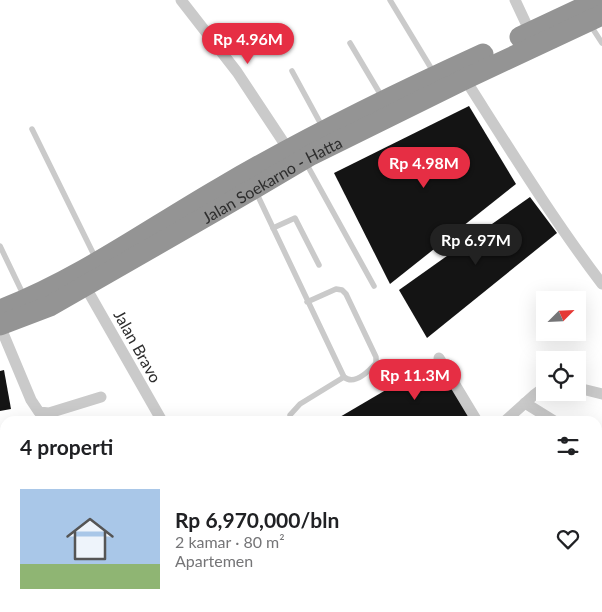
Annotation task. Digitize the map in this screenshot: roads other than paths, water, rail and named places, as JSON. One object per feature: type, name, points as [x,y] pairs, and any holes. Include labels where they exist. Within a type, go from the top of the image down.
[{"type":"highway","name":"Jalan Soekarno - Hatta","points":[[0,325],[50,306],[254,188],[324,129],[599,0]]},
{"type":"highway","name":"Jalan Soekarno - Hatta","points":[[0,310],[67,279],[296,154],[595,19]]},
{"type":"street","points":[[182,0],[238,72],[296,154]]},
{"type":"street","points":[[515,0],[530,32]]},
{"type":"street","points":[[465,79],[548,208],[602,284]]},
{"type":"street","name":"Jalan Bravo","points":[[85,286],[159,416]]},
{"type":"street","points":[[0,325],[31,400],[39,412],[49,413],[101,397]]},
{"type":"street","points":[[439,358],[474,416]]},
{"type":"street","points":[[586,390],[602,394]]},
{"type":"street","points":[[511,416],[536,394]]},
{"type":"street","points":[[525,403],[546,416]]},
{"type":"lane","points":[[390,0],[435,76]]},
{"type":"lane","points":[[595,19],[602,43]]},
{"type":"lane","points":[[350,43],[384,100]]},
{"type":"lane","points":[[292,71],[324,129]]},
{"type":"lane","points":[[32,129],[97,261]]},
{"type":"lane","points":[[296,154],[374,286]]},
{"type":"lane","points":[[254,188],[307,302],[344,377],[350,380],[356,379],[371,369],[376,360],[349,299],[342,290],[336,288],[307,302]]},
{"type":"lane","points":[[273,228],[295,218],[319,265]]},
{"type":"lane","points":[[0,246],[26,299]]},
{"type":"lane","points":[[290,416],[300,404],[344,377]]}]
